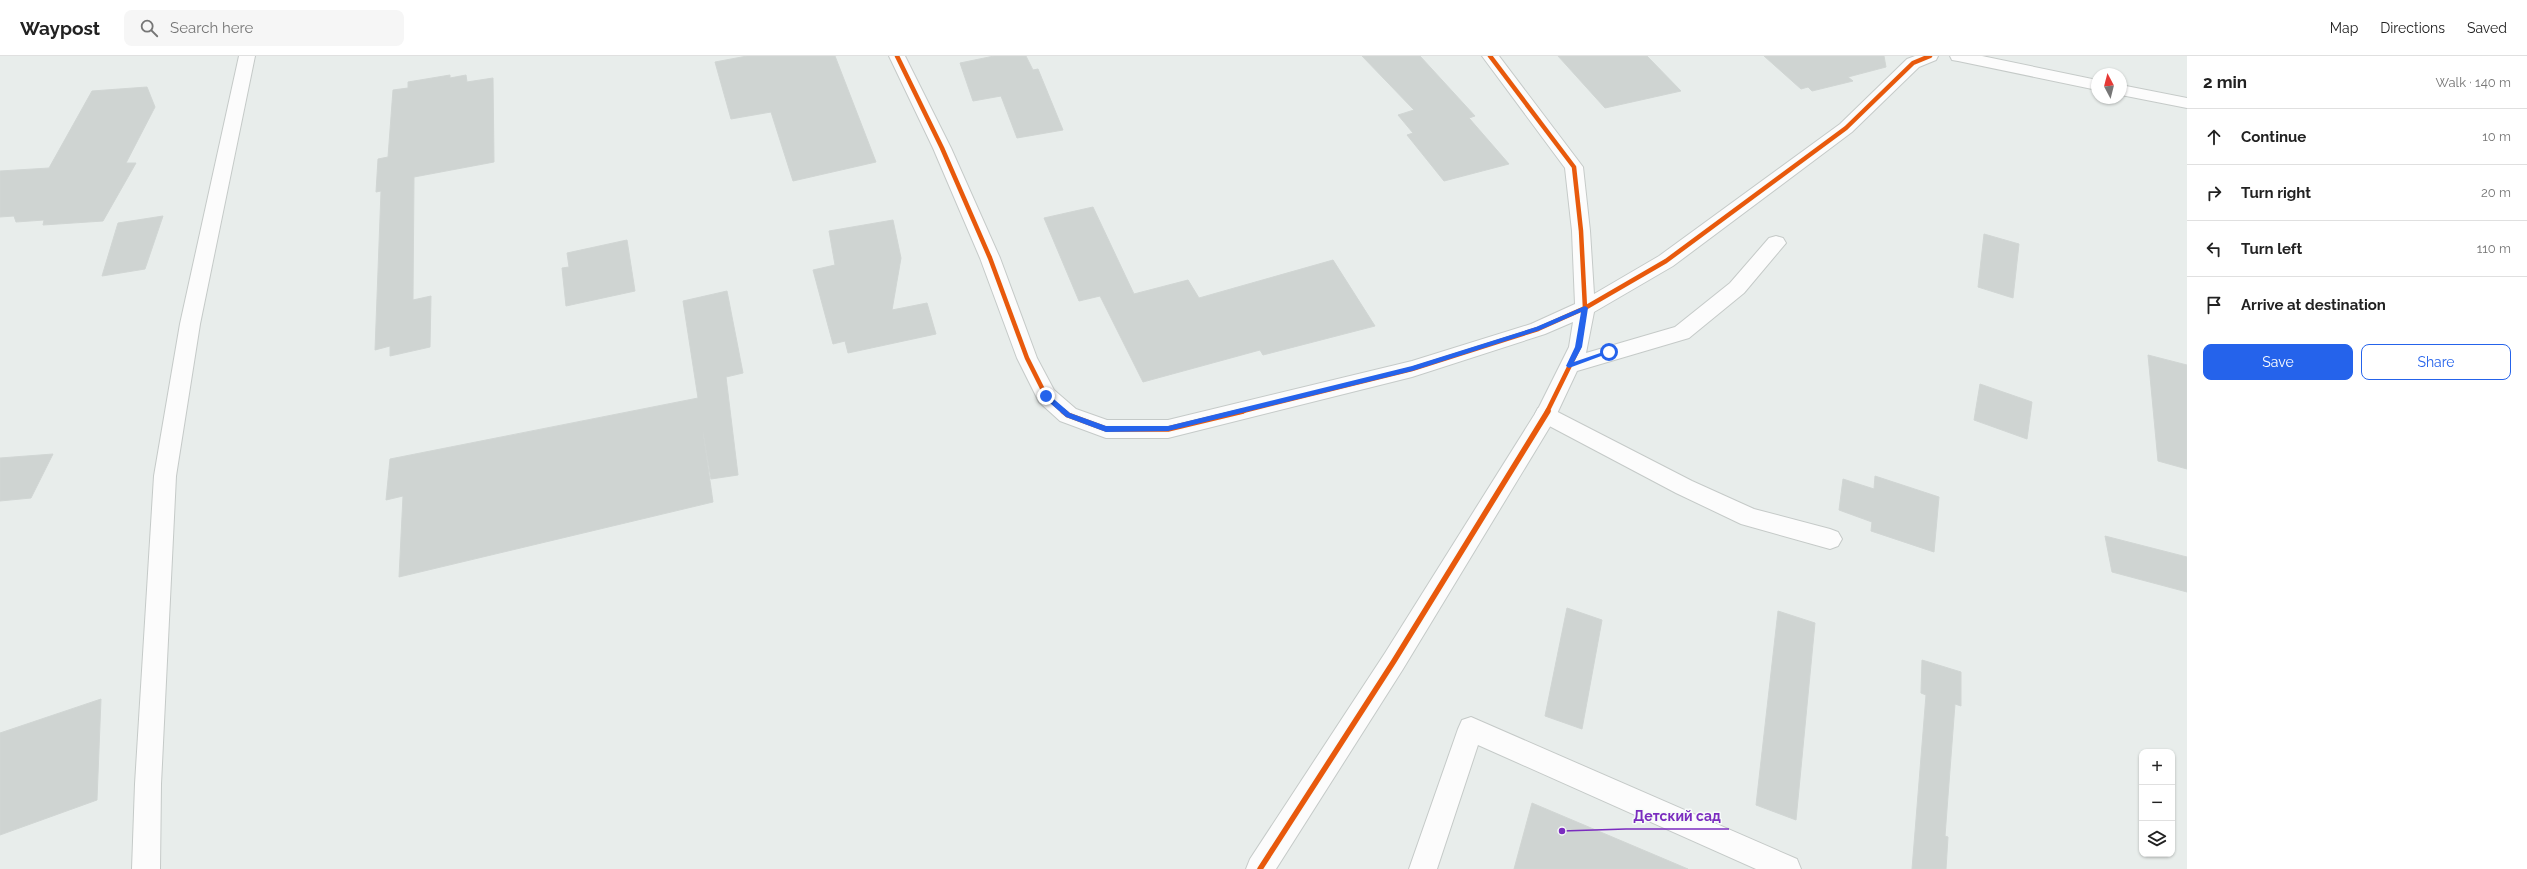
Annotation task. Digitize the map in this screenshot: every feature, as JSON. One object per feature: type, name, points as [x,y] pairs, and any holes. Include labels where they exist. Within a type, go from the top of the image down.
[{"type":"street","points":[[146,869],[148,784],[165,476],[190,324],[247,56]]},
{"type":"street","points":[[897,56],[942,148],[990,258],[1028,358],[1046,396],[1068,415],[1106,429],[1168,429],[1412,369],[1538,329],[1585,308],[1666,261],[1846,128],[1913,63],[1930,56]]},
{"type":"street","points":[[1260,869],[1394,661],[1546,414],[1578,347],[1585,308],[1581,232],[1574,167],[1507,76],[1490,56]]},
{"type":"street","points":[[1958,56],[2091,84]]},
{"type":"street","points":[[2127,91],[2187,103]]},
{"type":"street","points":[[1569,366],[1682,333],[1737,288],[1776,243]]},
{"type":"street","points":[[1546,414],[1684,487],[1749,517],[1830,539]]},
{"type":"street","points":[[1423,869],[1471,730],[1787,869]]},
{"type":"building","points":[[747,56],[835,56],[876,162],[793,181],[771,112],[731,119],[715,62]]},
{"type":"building","points":[[994,56],[1026,56],[1033,70],[1038,69],[1063,130],[1017,138],[1001,96],[973,101],[960,63]]},
{"type":"building","points":[[1362,56],[1420,56],[1475,116],[1469,118],[1509,164],[1444,181],[1407,135],[1413,133],[1398,115],[1414,110]]},
{"type":"building","points":[[1558,56],[1647,56],[1681,91],[1605,108]]},
{"type":"building","points":[[1764,56],[1884,56],[1886,67],[1848,77],[1853,81],[1812,91],[1808,87],[1801,89]]},
{"type":"building","points":[[450,75],[450,78],[466,75],[467,82],[493,78],[494,162],[414,177],[413,300],[431,296],[430,347],[390,356],[390,346],[375,350],[381,191],[376,192],[378,159],[388,157],[393,90],[408,88],[408,82]]},
{"type":"building","points":[[147,87],[155,107],[126,163],[136,163],[103,221],[43,225],[44,220],[16,222],[14,216],[0,217],[0,171],[49,168],[92,91]]},
{"type":"building","points":[[1093,207],[1134,294],[1188,280],[1199,298],[1333,260],[1375,326],[1263,355],[1260,350],[1143,382],[1100,296],[1079,301],[1044,218]]},
{"type":"building","points":[[163,216],[145,269],[102,276],[118,223]]},
{"type":"building","points":[[893,220],[901,258],[892,310],[927,303],[936,334],[848,353],[845,341],[833,344],[813,270],[835,265],[829,231]]},
{"type":"building","points":[[1984,234],[2019,244],[2013,298],[1978,287]]},
{"type":"building","points":[[627,240],[635,291],[566,306],[562,268],[569,267],[567,253]]},
{"type":"building","points":[[727,291],[743,373],[726,377],[738,475],[711,479],[703,432],[713,502],[399,577],[403,496],[386,500],[390,459],[698,398],[683,301]]},
{"type":"building","points":[[2148,355],[2187,365],[2187,469],[2158,461]]},
{"type":"building","points":[[1980,384],[2032,402],[2027,439],[1974,420]]},
{"type":"building","points":[[53,454],[31,498],[0,501],[0,458]]},
{"type":"building","points":[[1875,476],[1939,497],[1934,552],[1871,531],[1872,522],[1839,510],[1843,479],[1874,489]]},
{"type":"building","points":[[2105,536],[2187,557],[2187,592],[2112,572]]},
{"type":"building","points":[[1567,608],[1602,620],[1582,729],[1545,716]]},
{"type":"building","points":[[1778,611],[1815,623],[1796,820],[1756,805]]},
{"type":"building","points":[[1922,660],[1961,672],[1961,706],[1955,704],[1945,836],[1948,837],[1946,869],[1912,869],[1926,695],[1921,693]]},
{"type":"building","points":[[101,699],[97,800],[0,835],[0,733]]},
{"type":"building","points":[[1532,803],[1688,869],[1514,869]]},
{"type":"cycle path","points":[[897,56],[942,148],[990,258],[1027,358],[1046,396],[1068,415],[1106,429],[1168,429],[1412,369],[1538,329],[1585,308],[1666,261],[1846,128],[1913,63],[1930,56]]},
{"type":"cycle path","points":[[1260,869],[1394,661],[1546,414],[1579,347],[1585,308],[1581,231],[1574,167],[1507,76],[1490,56]]},
{"type":"place","name":"Детский сад","points":[[1562,831]]},
{"type":"route","points":[[1046,396],[1068,415],[1106,429],[1168,429],[1412,369],[1538,329],[1585,308],[1578,347],[1569,366],[1609,352]]}]
